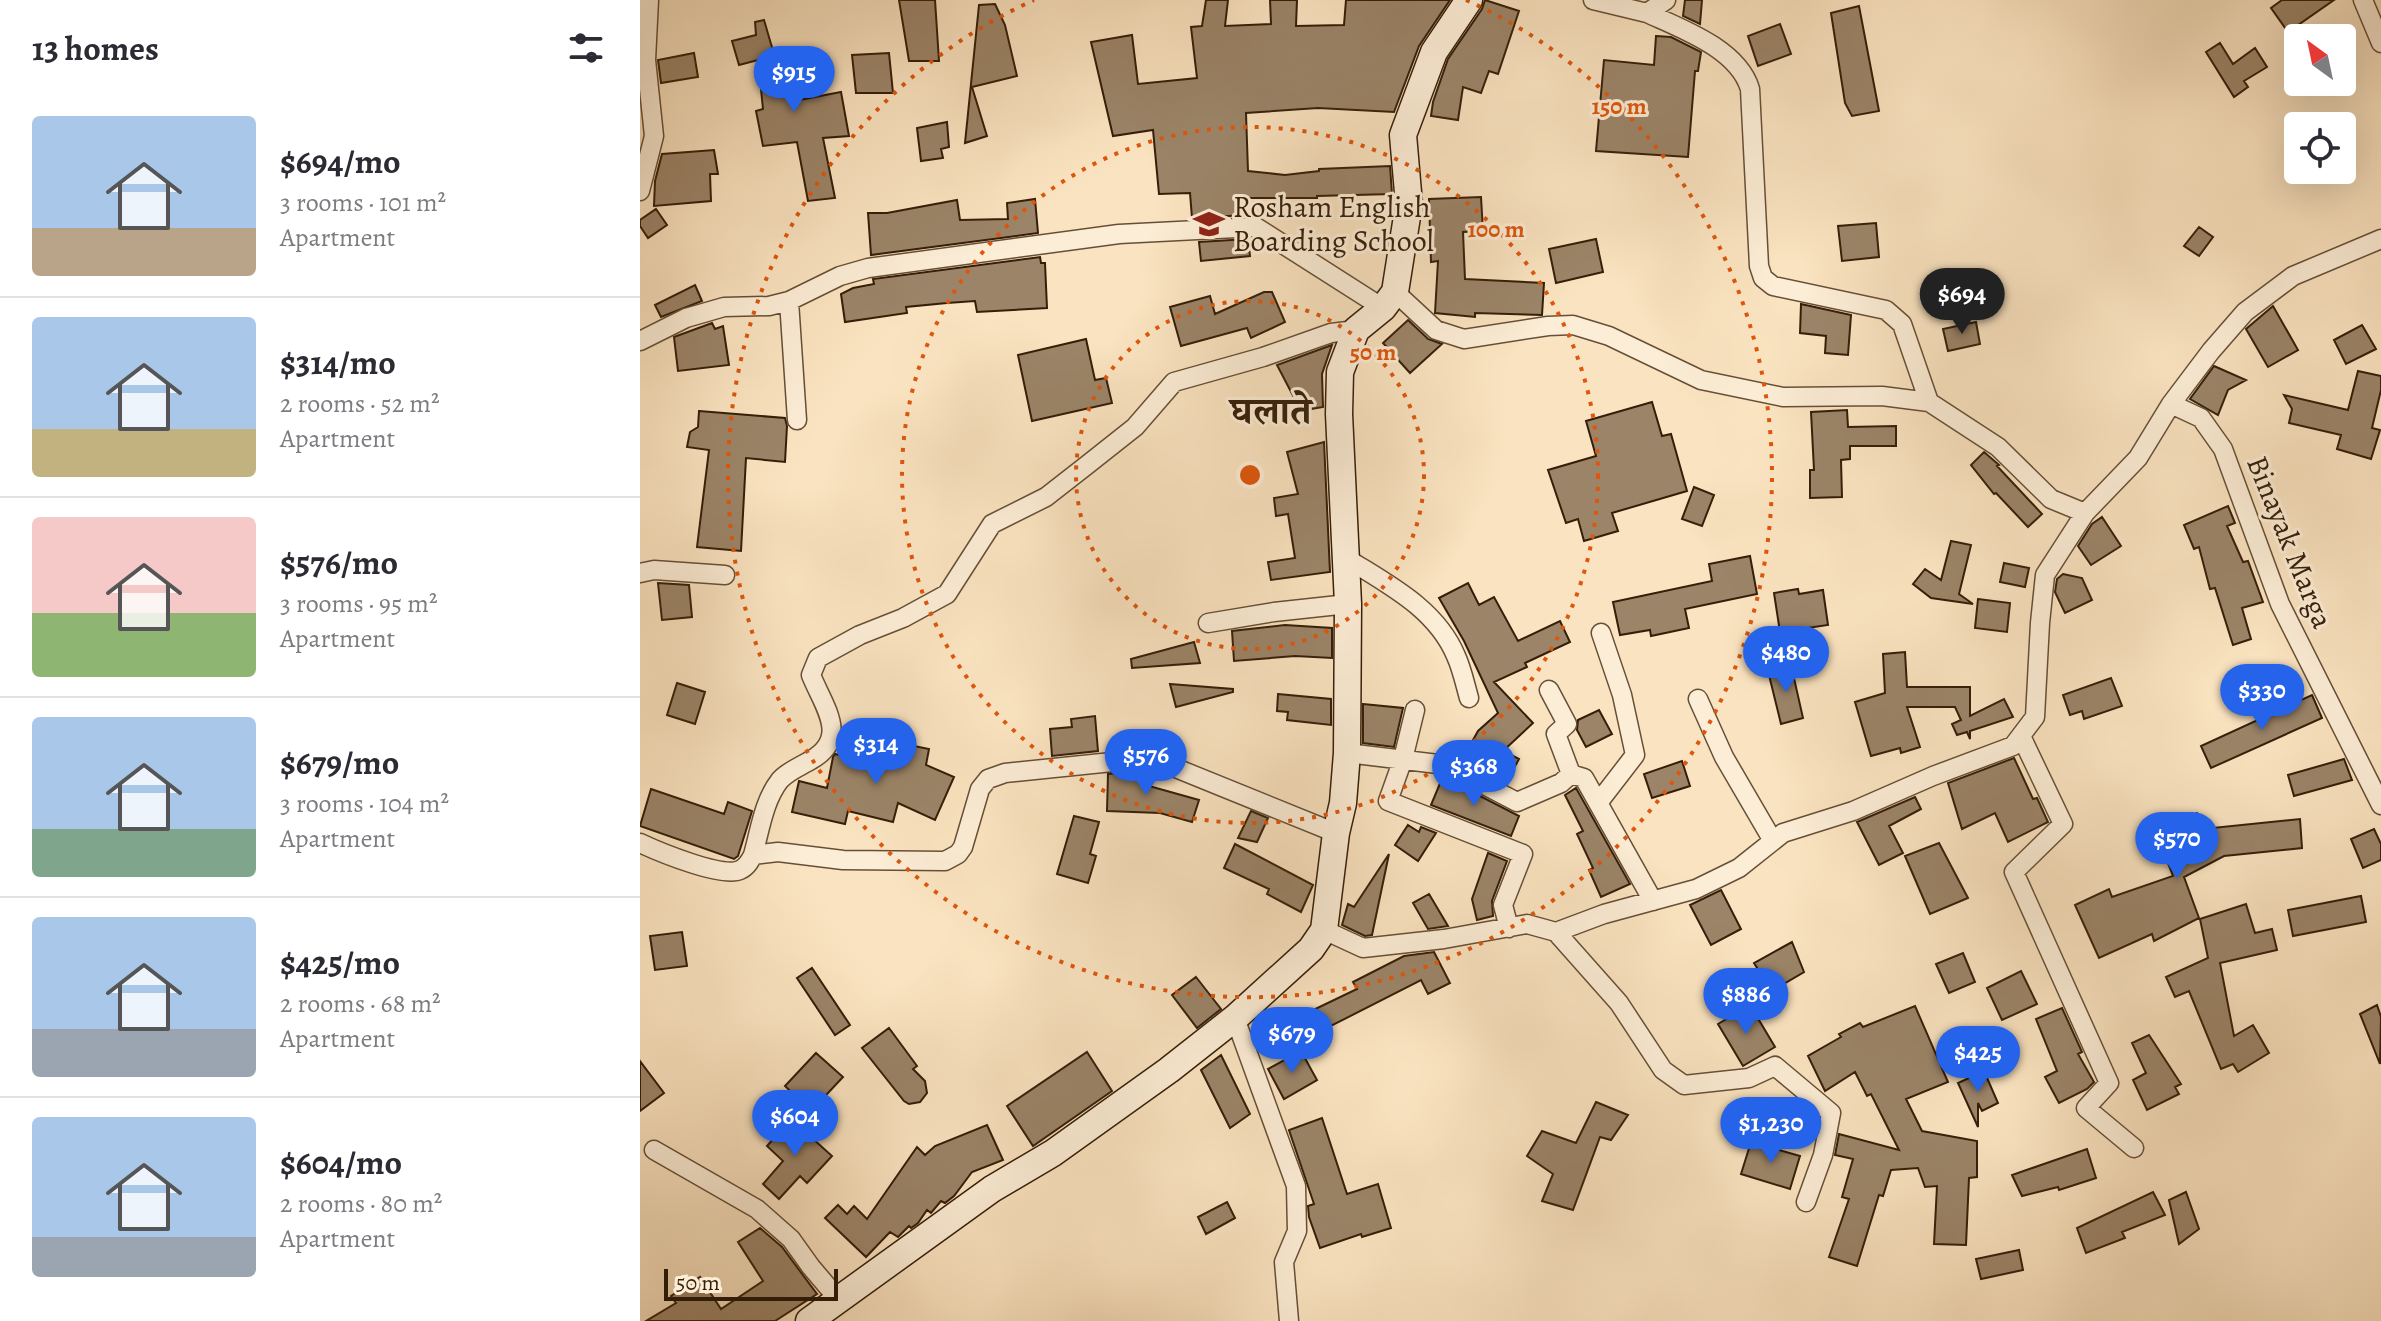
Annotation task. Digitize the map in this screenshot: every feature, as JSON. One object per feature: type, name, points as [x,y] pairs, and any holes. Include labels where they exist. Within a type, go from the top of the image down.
[{"type":"main road","points":[[809,1321],[992,1189],[1066,1144],[1169,1070],[1235,1018],[1311,949],[1324,930],[1336,833],[1343,803],[1347,753],[1348,604],[1339,414],[1340,372],[1356,330],[1389,300],[1409,204],[1403,135],[1434,52],[1469,0]]},
{"type":"street","points":[[640,191],[654,136],[646,60],[649,0]]},
{"type":"street","points":[[1593,0],[1647,13],[1700,37],[1740,67],[1750,89],[1759,266],[1763,278],[1773,286],[1886,310],[1902,324],[1929,402]]},
{"type":"street","points":[[1647,13],[1666,0]]},
{"type":"street","points":[[2363,0],[2381,43]]},
{"type":"street","points":[[640,341],[686,318],[724,307],[769,306],[789,301],[840,276],[868,268],[1119,234],[1256,227],[1389,300],[1436,330],[1464,339],[1573,325],[1609,336],[1701,380],[1783,397],[1882,396],[1929,402],[1998,447],[2051,499],[2085,513]]},
{"type":"street","points":[[1556,932],[1604,914],[1696,889],[1739,868],[1783,833],[1853,811],[2013,746],[2035,717],[2045,575],[2085,513],[2138,458],[2171,404],[2245,312],[2293,276],[2381,239]]},
{"type":"street","points":[[789,301],[797,420]]},
{"type":"street","points":[[640,843],[676,859],[727,872],[739,870],[749,863],[770,793],[783,776],[822,753],[832,740],[833,729],[811,675],[818,658],[947,594],[992,524],[1046,497],[1135,427],[1174,382],[1263,357],[1331,333],[1356,330]]},
{"type":"street","name":"Binayak Marga","points":[[2171,404],[2201,418],[2223,449],[2280,604],[2381,805]]},
{"type":"street","points":[[1346,558],[1415,602],[1441,629],[1456,655],[1469,698]]},
{"type":"street","points":[[640,573],[654,570],[725,575]]},
{"type":"street","points":[[1208,623],[1348,604]]},
{"type":"street","points":[[1598,803],[1635,755],[1622,695],[1601,633]]},
{"type":"street","points":[[1549,690],[1567,724],[1556,734],[1571,774]]},
{"type":"street","points":[[1698,699],[1724,757],[1773,841]]},
{"type":"street","points":[[1415,710],[1403,759],[1388,801],[1523,854],[1503,905],[1509,928]]},
{"type":"street","points":[[2021,736],[2063,824],[2014,872],[2109,1083],[2086,1108],[2134,1148]]},
{"type":"street","points":[[1347,753],[1446,765],[1517,802],[1561,783],[1571,774]]},
{"type":"street","points":[[753,855],[778,852],[854,861],[945,861],[958,854],[963,847],[980,789],[988,779],[1005,773],[1151,758],[1336,833]]},
{"type":"street","points":[[1571,774],[1584,778],[1653,901]]},
{"type":"street","points":[[1324,930],[1363,948],[1444,939],[1527,924],[1556,932],[1619,1003],[1663,1070],[1684,1085],[1749,1078],[1775,1066],[1831,1113],[1823,1155],[1806,1202]]},
{"type":"street","points":[[1235,1018],[1296,1186],[1297,1231],[1284,1262],[1289,1321]]},
{"type":"street","points":[[654,1150],[757,1209],[791,1239],[839,1300]]},
{"type":"building","points":[[899,0],[935,0],[939,61],[909,61]]},
{"type":"building","points":[[1206,0],[1228,0],[1225,26],[1271,24],[1270,0],[1297,0],[1296,26],[1344,25],[1346,0],[1450,0],[1419,46],[1394,112],[1318,108],[1246,113],[1248,171],[1285,175],[1319,169],[1390,166],[1392,194],[1246,198],[1247,215],[1192,218],[1190,193],[1159,194],[1153,130],[1113,136],[1091,42],[1132,35],[1138,84],[1197,78],[1191,27],[1202,26]]},
{"type":"building","points":[[1485,0],[1519,11],[1498,74],[1489,71],[1481,93],[1463,87],[1458,120],[1431,116],[1448,59]]},
{"type":"building","points":[[1685,0],[1702,0],[1700,24],[1683,16]]},
{"type":"building","points":[[2282,0],[2334,0],[2300,24],[2284,26],[2271,8]]},
{"type":"building","points":[[995,4],[1005,25],[1017,76],[972,87],[987,136],[965,143],[979,5]]},
{"type":"building","points":[[1859,6],[1879,111],[1852,116],[1845,103],[1831,13]]},
{"type":"building","points":[[764,20],[776,61],[788,60],[794,101],[841,92],[849,136],[823,138],[835,198],[808,201],[797,142],[763,146],[756,111],[763,109],[758,60],[739,65],[732,41],[756,35],[755,22]]},
{"type":"building","points":[[1780,24],[1791,54],[1758,66],[1748,36]]},
{"type":"building","points":[[1656,36],[1671,37],[1701,52],[1698,71],[1695,71],[1688,157],[1596,151],[1604,60],[1654,65]]},
{"type":"building","points":[[2220,43],[2233,64],[2255,48],[2267,67],[2244,81],[2248,87],[2234,97],[2206,52]]},
{"type":"building","points":[[694,53],[698,77],[661,83],[658,60]]},
{"type":"building","points":[[889,53],[893,93],[856,93],[852,55]]},
{"type":"building","points":[[947,122],[949,147],[941,149],[943,158],[921,161],[917,128]]},
{"type":"building","points":[[714,150],[718,174],[710,174],[711,201],[654,206],[655,181],[662,154]]},
{"type":"building","points":[[1481,197],[1483,231],[1463,232],[1465,279],[1544,283],[1542,315],[1475,313],[1475,317],[1435,313],[1438,261],[1431,262],[1429,199]]},
{"type":"building","points":[[1035,199],[1038,233],[871,255],[868,213],[887,213],[957,200],[960,220],[1008,219],[1007,203]]},
{"type":"building","points":[[656,209],[667,225],[648,238],[640,226],[640,220]]},
{"type":"building","points":[[1876,223],[1879,257],[1842,261],[1838,226]]},
{"type":"building","points":[[2199,227],[2213,237],[2199,256],[2184,246]]},
{"type":"building","points":[[1248,239],[1250,256],[1201,261],[1199,242]]},
{"type":"building","points":[[1596,239],[1603,272],[1556,283],[1549,249]]},
{"type":"building","points":[[1040,257],[1041,263],[1045,263],[1047,308],[977,312],[975,301],[906,307],[907,313],[845,322],[841,294],[874,284],[873,279]]},
{"type":"building","points":[[695,285],[702,301],[661,317],[655,305]]},
{"type":"building","points":[[1264,292],[1272,292],[1285,322],[1251,338],[1247,328],[1181,346],[1170,307],[1210,296],[1215,314]]},
{"type":"building","points":[[1801,304],[1851,315],[1848,355],[1825,353],[1826,336],[1800,333]]},
{"type":"building","points":[[2273,306],[2298,350],[2268,367],[2246,329]]},
{"type":"building","points":[[1408,320],[1428,339],[1442,344],[1410,373],[1383,343]]},
{"type":"building","points":[[1976,322],[1980,344],[1948,351],[1943,329]]},
{"type":"building","points":[[712,323],[715,329],[723,326],[729,365],[678,371],[674,337]]},
{"type":"building","points":[[2362,325],[2376,349],[2346,364],[2334,340]]},
{"type":"building","points":[[1086,339],[1095,380],[1106,378],[1112,403],[1032,421],[1018,355]]},
{"type":"building","points":[[1332,345],[1322,374],[1323,407],[1301,411],[1277,365]]},
{"type":"building","points":[[2214,366],[2246,380],[2228,390],[2218,415],[2190,399]]},
{"type":"building","points":[[2358,371],[2381,376],[2372,428],[2380,430],[2371,459],[2337,449],[2341,435],[2289,423],[2292,409],[2284,395],[2348,410]]},
{"type":"building","points":[[1652,402],[1662,436],[1671,434],[1687,491],[1612,513],[1618,531],[1584,541],[1578,519],[1566,523],[1548,470],[1596,456],[1586,421]]},
{"type":"building","points":[[1847,410],[1848,427],[1896,426],[1896,446],[1850,446],[1850,459],[1841,460],[1842,497],[1810,498],[1810,470],[1814,470],[1811,412]]},
{"type":"building","points":[[699,411],[785,418],[785,462],[746,458],[741,551],[697,547],[709,450],[687,447],[690,432],[698,427]]},
{"type":"building","points":[[1324,442],[1330,572],[1271,580],[1268,562],[1295,558],[1288,514],[1276,516],[1274,498],[1298,494],[1287,452]]},
{"type":"building","points":[[1984,452],[2042,514],[2028,527],[1994,494],[1971,465]]},
{"type":"building","points":[[1694,487],[1714,495],[1702,526],[1682,519]]},
{"type":"building","points":[[2228,506],[2235,523],[2227,526],[2243,562],[2248,561],[2263,602],[2242,608],[2251,639],[2233,645],[2215,588],[2210,589],[2199,547],[2194,549],[2184,525]]},
{"type":"building","points":[[2102,517],[2121,546],[2091,565],[2078,546],[2092,524]]},
{"type":"building","points":[[1951,541],[1971,545],[1959,594],[1973,604],[1931,598],[1913,584],[1925,569],[1941,580]]},
{"type":"building","points":[[1750,556],[1757,594],[1685,609],[1689,628],[1651,636],[1650,630],[1620,635],[1613,602],[1712,581],[1709,564]]},
{"type":"building","points":[[2004,563],[2029,568],[2025,587],[2000,582]]},
{"type":"building","points":[[2063,574],[2082,578],[2092,600],[2065,613],[2055,592],[2057,579]]},
{"type":"building","points":[[658,583],[689,585],[692,617],[662,620]]},
{"type":"building","points":[[1468,583],[1479,605],[1494,597],[1518,641],[1560,621],[1570,642],[1494,682],[1533,723],[1503,751],[1519,759],[1506,783],[1462,760],[1478,731],[1498,713],[1464,641],[1439,598]]},
{"type":"building","points":[[1798,589],[1799,594],[1823,590],[1828,625],[1780,632],[1774,593]]},
{"type":"building","points":[[1978,599],[2010,603],[2007,632],[1975,628]]},
{"type":"building","points":[[1285,625],[1332,628],[1332,658],[1295,656],[1234,661],[1232,631]]},
{"type":"building","points":[[1194,642],[1200,663],[1132,668],[1131,659]]},
{"type":"building","points":[[1905,652],[1907,687],[1970,687],[1970,716],[2004,699],[2013,717],[1970,731],[1970,739],[1967,732],[1957,735],[1952,724],[1961,720],[1955,707],[1907,707],[1920,747],[1901,753],[1900,748],[1871,756],[1855,702],[1885,693],[1883,654]]},
{"type":"building","points":[[1791,665],[1803,718],[1781,724],[1768,671]]},
{"type":"building","points":[[2111,678],[2122,706],[2084,719],[2082,711],[2070,715],[2063,695]]},
{"type":"building","points":[[677,683],[705,692],[695,724],[667,715]]},
{"type":"building","points":[[1170,684],[1233,689],[1233,692],[1176,707]]},
{"type":"building","points":[[1278,694],[1331,699],[1331,725],[1287,720],[1288,712],[1277,711]]},
{"type":"building","points":[[2312,695],[2322,718],[2211,768],[2201,746]]},
{"type":"building","points":[[1363,704],[1403,708],[1394,747],[1363,743]]},
{"type":"building","points":[[1599,710],[1612,734],[1586,747],[1577,730],[1578,720]]},
{"type":"building","points":[[1095,716],[1098,751],[1052,756],[1050,729],[1072,727],[1071,719]]},
{"type":"building","points":[[899,743],[929,749],[926,765],[954,777],[935,820],[898,803],[893,822],[848,811],[845,824],[792,812],[799,781],[827,788],[833,757],[835,754],[843,756],[846,744],[896,754]]},
{"type":"building","points":[[2014,758],[2033,799],[2037,798],[2048,822],[2008,842],[1995,813],[1962,829],[1948,783]]},
{"type":"building","points":[[2344,759],[2352,780],[2294,796],[2288,775]]},
{"type":"building","points":[[1682,761],[1690,786],[1652,798],[1644,774]]},
{"type":"building","points":[[1149,770],[1149,786],[1199,800],[1192,822],[1160,813],[1107,811],[1108,774]]},
{"type":"building","points":[[1441,781],[1449,784],[1451,781],[1519,816],[1511,836],[1431,805]]},
{"type":"building","points":[[1576,788],[1630,884],[1601,897],[1589,870],[1593,868],[1577,834],[1583,831],[1565,795]]},
{"type":"building","points":[[651,789],[724,814],[728,802],[752,811],[738,856],[734,859],[640,826]]},
{"type":"building","points":[[1915,797],[1921,809],[1889,826],[1903,853],[1879,865],[1857,822]]},
{"type":"building","points":[[1251,811],[1268,818],[1257,842],[1238,838]]},
{"type":"building","points":[[2197,813],[2203,829],[2300,819],[2302,848],[2224,856],[2184,877],[2199,918],[2154,941],[2152,934],[2099,958],[2075,905],[2109,889],[2112,897],[2173,876],[2155,830]]},
{"type":"building","points":[[1074,816],[1099,822],[1090,854],[1096,856],[1088,883],[1057,874]]},
{"type":"building","points":[[1408,825],[1419,832],[1421,827],[1436,833],[1418,861],[1395,845]]},
{"type":"building","points":[[2374,829],[2381,844],[2381,860],[2363,868],[2351,839]]},
{"type":"building","points":[[1939,843],[1968,898],[1930,914],[1905,856]]},
{"type":"building","points":[[1235,844],[1313,885],[1301,912],[1267,894],[1269,889],[1224,868]]},
{"type":"building","points":[[1488,853],[1507,861],[1492,901],[1493,916],[1477,920],[1472,899]]},
{"type":"building","points":[[1389,854],[1372,935],[1365,936],[1342,925],[1348,904],[1354,907]]},
{"type":"building","points":[[1721,890],[1741,929],[1711,945],[1690,905]]},
{"type":"building","points":[[1429,894],[1448,926],[1428,929],[1413,903]]},
{"type":"building","points":[[2361,896],[2366,922],[2293,936],[2288,910]]},
{"type":"building","points":[[2246,904],[2255,933],[2272,929],[2277,950],[2220,963],[2234,1036],[2253,1025],[2269,1053],[2238,1072],[2233,1064],[2221,1069],[2189,991],[2175,997],[2166,977],[2208,958],[2200,919]]},
{"type":"building","points":[[682,932],[687,966],[655,970],[650,936]]},
{"type":"building","points":[[1792,942],[1804,972],[1772,991],[1754,963]]},
{"type":"building","points":[[1434,952],[1450,983],[1428,994],[1421,980],[1319,1032],[1309,1012],[1357,989],[1353,982],[1404,956]]},
{"type":"building","points":[[1963,953],[1975,982],[1949,993],[1936,964]]},
{"type":"building","points":[[812,968],[850,1025],[835,1035],[797,978]]},
{"type":"building","points":[[2021,971],[2037,1004],[2002,1020],[1987,988]]},
{"type":"building","points":[[1196,977],[1221,1009],[1197,1028],[1172,995]]},
{"type":"building","points":[[1750,1005],[1775,1047],[1743,1066],[1718,1024]]},
{"type":"building","points":[[2377,1005],[2381,1017],[2380,1064],[2360,1014]]},
{"type":"building","points":[[1915,1006],[1948,1082],[1906,1099],[1922,1131],[1977,1141],[1977,1177],[1969,1178],[1966,1245],[1934,1244],[1937,1186],[1925,1187],[1918,1168],[1891,1170],[1883,1196],[1879,1195],[1857,1266],[1829,1257],[1849,1199],[1842,1197],[1853,1159],[1835,1155],[1839,1134],[1899,1150],[1871,1094],[1867,1096],[1855,1072],[1825,1091],[1808,1056],[1860,1023],[1863,1027]]},
{"type":"building","points":[[2062,1008],[2082,1052],[2078,1054],[2094,1082],[2087,1089],[2059,1103],[2045,1077],[2057,1071],[2036,1019]]},
{"type":"building","points":[[889,1028],[917,1066],[913,1069],[925,1081],[927,1093],[920,1102],[909,1104],[904,1101],[862,1048]]},
{"type":"building","points":[[2149,1035],[2181,1084],[2175,1087],[2179,1094],[2147,1110],[2133,1080],[2146,1073],[2132,1043]]},
{"type":"building","points":[[1301,1051],[1317,1080],[1284,1099],[1268,1069]]},
{"type":"building","points":[[1087,1052],[1112,1091],[1033,1146],[1007,1106]]},
{"type":"building","points":[[816,1053],[843,1077],[811,1111],[785,1086]]},
{"type":"building","points":[[1221,1055],[1250,1114],[1230,1128],[1201,1070]]},
{"type":"building","points":[[640,1061],[664,1093],[640,1111]]},
{"type":"building","points":[[1984,1071],[1998,1103],[1982,1111],[1978,1103],[1978,1127],[1958,1083]]},
{"type":"building","points":[[1596,1102],[1628,1115],[1611,1140],[1600,1137],[1573,1210],[1542,1201],[1553,1174],[1527,1156],[1542,1131],[1576,1143]]},
{"type":"building","points":[[1322,1118],[1347,1194],[1378,1184],[1391,1228],[1320,1248],[1309,1217],[1308,1206],[1314,1204],[1289,1130]]},
{"type":"building","points":[[791,1119],[832,1156],[807,1183],[800,1176],[779,1199],[763,1184],[783,1161],[767,1146]]},
{"type":"building","points":[[987,1125],[1003,1160],[972,1172],[954,1196],[945,1203],[941,1201],[931,1213],[927,1210],[918,1223],[911,1228],[909,1226],[898,1237],[890,1232],[866,1257],[825,1218],[838,1205],[847,1214],[854,1206],[867,1219],[917,1147],[925,1155],[935,1146]]},
{"type":"building","points":[[1751,1142],[1800,1156],[1790,1189],[1741,1174]]},
{"type":"building","points":[[2087,1149],[2096,1178],[2059,1190],[2058,1187],[2022,1196],[2012,1175]]},
{"type":"building","points":[[2153,1192],[2165,1215],[2122,1232],[2125,1238],[2086,1253],[2077,1228]]},
{"type":"building","points":[[2186,1192],[2199,1229],[2179,1244],[2169,1200]]},
{"type":"building","points":[[1227,1202],[1235,1218],[1206,1234],[1198,1217]]},
{"type":"building","points":[[760,1228],[782,1247],[817,1294],[775,1321],[646,1321],[676,1303],[671,1296],[700,1277],[721,1309],[763,1281],[738,1242]]},
{"type":"building","points":[[2019,1250],[2023,1270],[1981,1279],[1976,1259]]},
{"type":"place","name":"Rosham English Boarding School","points":[[1209,224]]},
{"type":"district","name":"घलाते","points":[[1271,411]]}]
